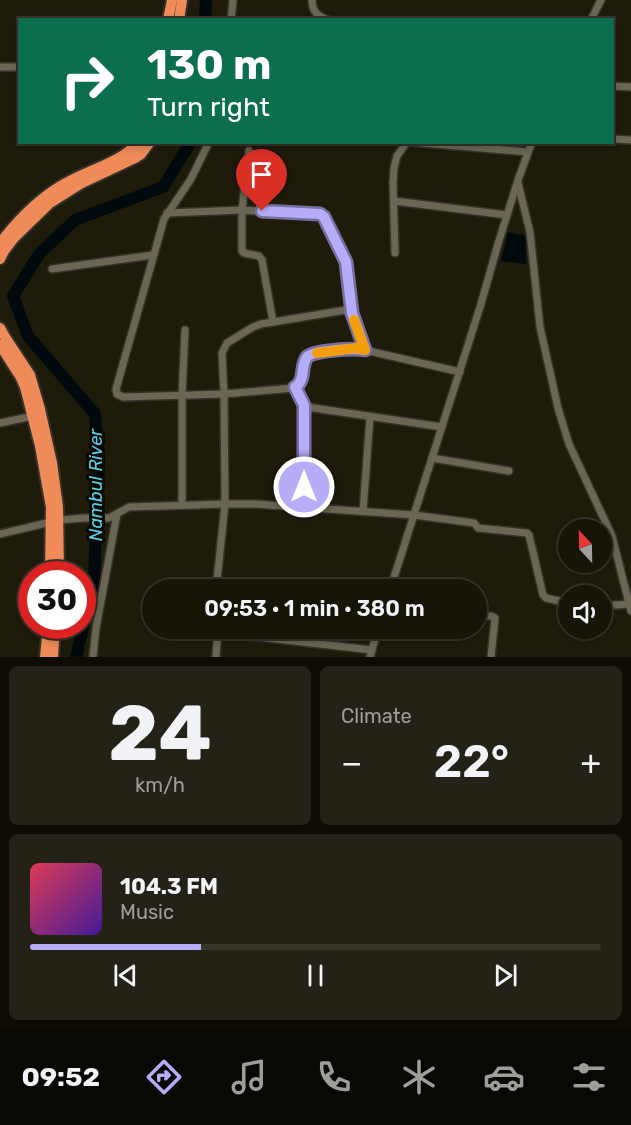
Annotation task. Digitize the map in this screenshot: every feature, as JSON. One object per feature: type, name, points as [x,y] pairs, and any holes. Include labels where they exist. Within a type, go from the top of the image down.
[{"type":"highway","points":[[168,18],[172,0]]},
{"type":"highway","points":[[179,18],[182,0]]},
{"type":"highway","points":[[0,243],[23,217],[50,193],[64,183],[123,156],[137,144]]},
{"type":"highway","points":[[0,258],[14,238],[50,203],[80,184],[135,158],[148,144]]},
{"type":"highway","points":[[1,338],[25,387],[33,416],[55,521],[51,561]]},
{"type":"highway","points":[[1,338],[21,360],[34,387],[52,463],[57,561]]},
{"type":"highway","points":[[45,657],[47,639]]},
{"type":"highway","points":[[53,657],[54,639]]},
{"type":"street","points":[[231,18],[233,0]]},
{"type":"street","points":[[312,0],[314,11],[324,18]]},
{"type":"street","points":[[592,18],[602,0]]},
{"type":"street","points":[[0,67],[18,67]]},
{"type":"street","points":[[614,86],[631,87]]},
{"type":"street","points":[[614,139],[631,140]]},
{"type":"street","points":[[207,144],[191,179],[164,219],[117,392],[120,396],[224,394],[295,387],[301,382],[306,359],[310,354],[356,348],[460,372]]},
{"type":"street","points":[[395,253],[393,183],[395,160],[406,144]]},
{"type":"street","points":[[432,144],[528,152]]},
{"type":"street","points":[[394,579],[531,144]]},
{"type":"street","points":[[249,151],[242,210],[242,251],[259,256],[262,260],[273,322]]},
{"type":"street","points":[[518,180],[530,232],[540,327],[558,408],[569,444],[612,536],[630,607],[612,606]]},
{"type":"street","points":[[394,201],[507,215]]},
{"type":"street","points":[[167,213],[242,210],[322,215],[346,262],[351,309],[365,350]]},
{"type":"street","points":[[52,269],[153,255]]},
{"type":"street","points":[[217,579],[225,504],[222,353],[225,346],[253,327],[351,309]]},
{"type":"street","points":[[182,505],[182,396],[185,330]]},
{"type":"street","points":[[295,387],[304,405],[304,507]]},
{"type":"street","points":[[304,405],[442,427]]},
{"type":"street","points":[[0,423],[33,416]]},
{"type":"street","points":[[363,511],[370,417]]},
{"type":"street","points":[[432,458],[509,471]]},
{"type":"street","points":[[0,534],[55,521],[109,518],[129,507],[255,504],[414,515],[474,523],[478,528],[527,533],[543,595],[558,601]]},
{"type":"street","points":[[93,657],[96,628],[117,514]]},
{"type":"street","points":[[487,616],[495,619],[491,657]]},
{"type":"street","points":[[216,657],[217,639]]},
{"type":"street","points":[[276,639],[371,653]]},
{"type":"shaded area","points":[[508,232],[526,236],[526,264],[501,261]]},
{"type":"waterway","name":"Nambul River","points":[[205,18],[206,0]]},
{"type":"waterway","name":"Nambul River","points":[[76,657],[94,579],[99,458],[95,414],[28,336],[13,296],[39,254],[75,220],[163,187],[190,144]]},
{"type":"slow traffic","points":[[317,353],[356,348],[365,350],[354,320]]},
{"type":"route","points":[[262,211],[320,214],[324,217],[346,262],[352,313],[365,350],[356,348],[312,354],[306,359],[301,382],[295,387],[304,405],[304,487]]}]
